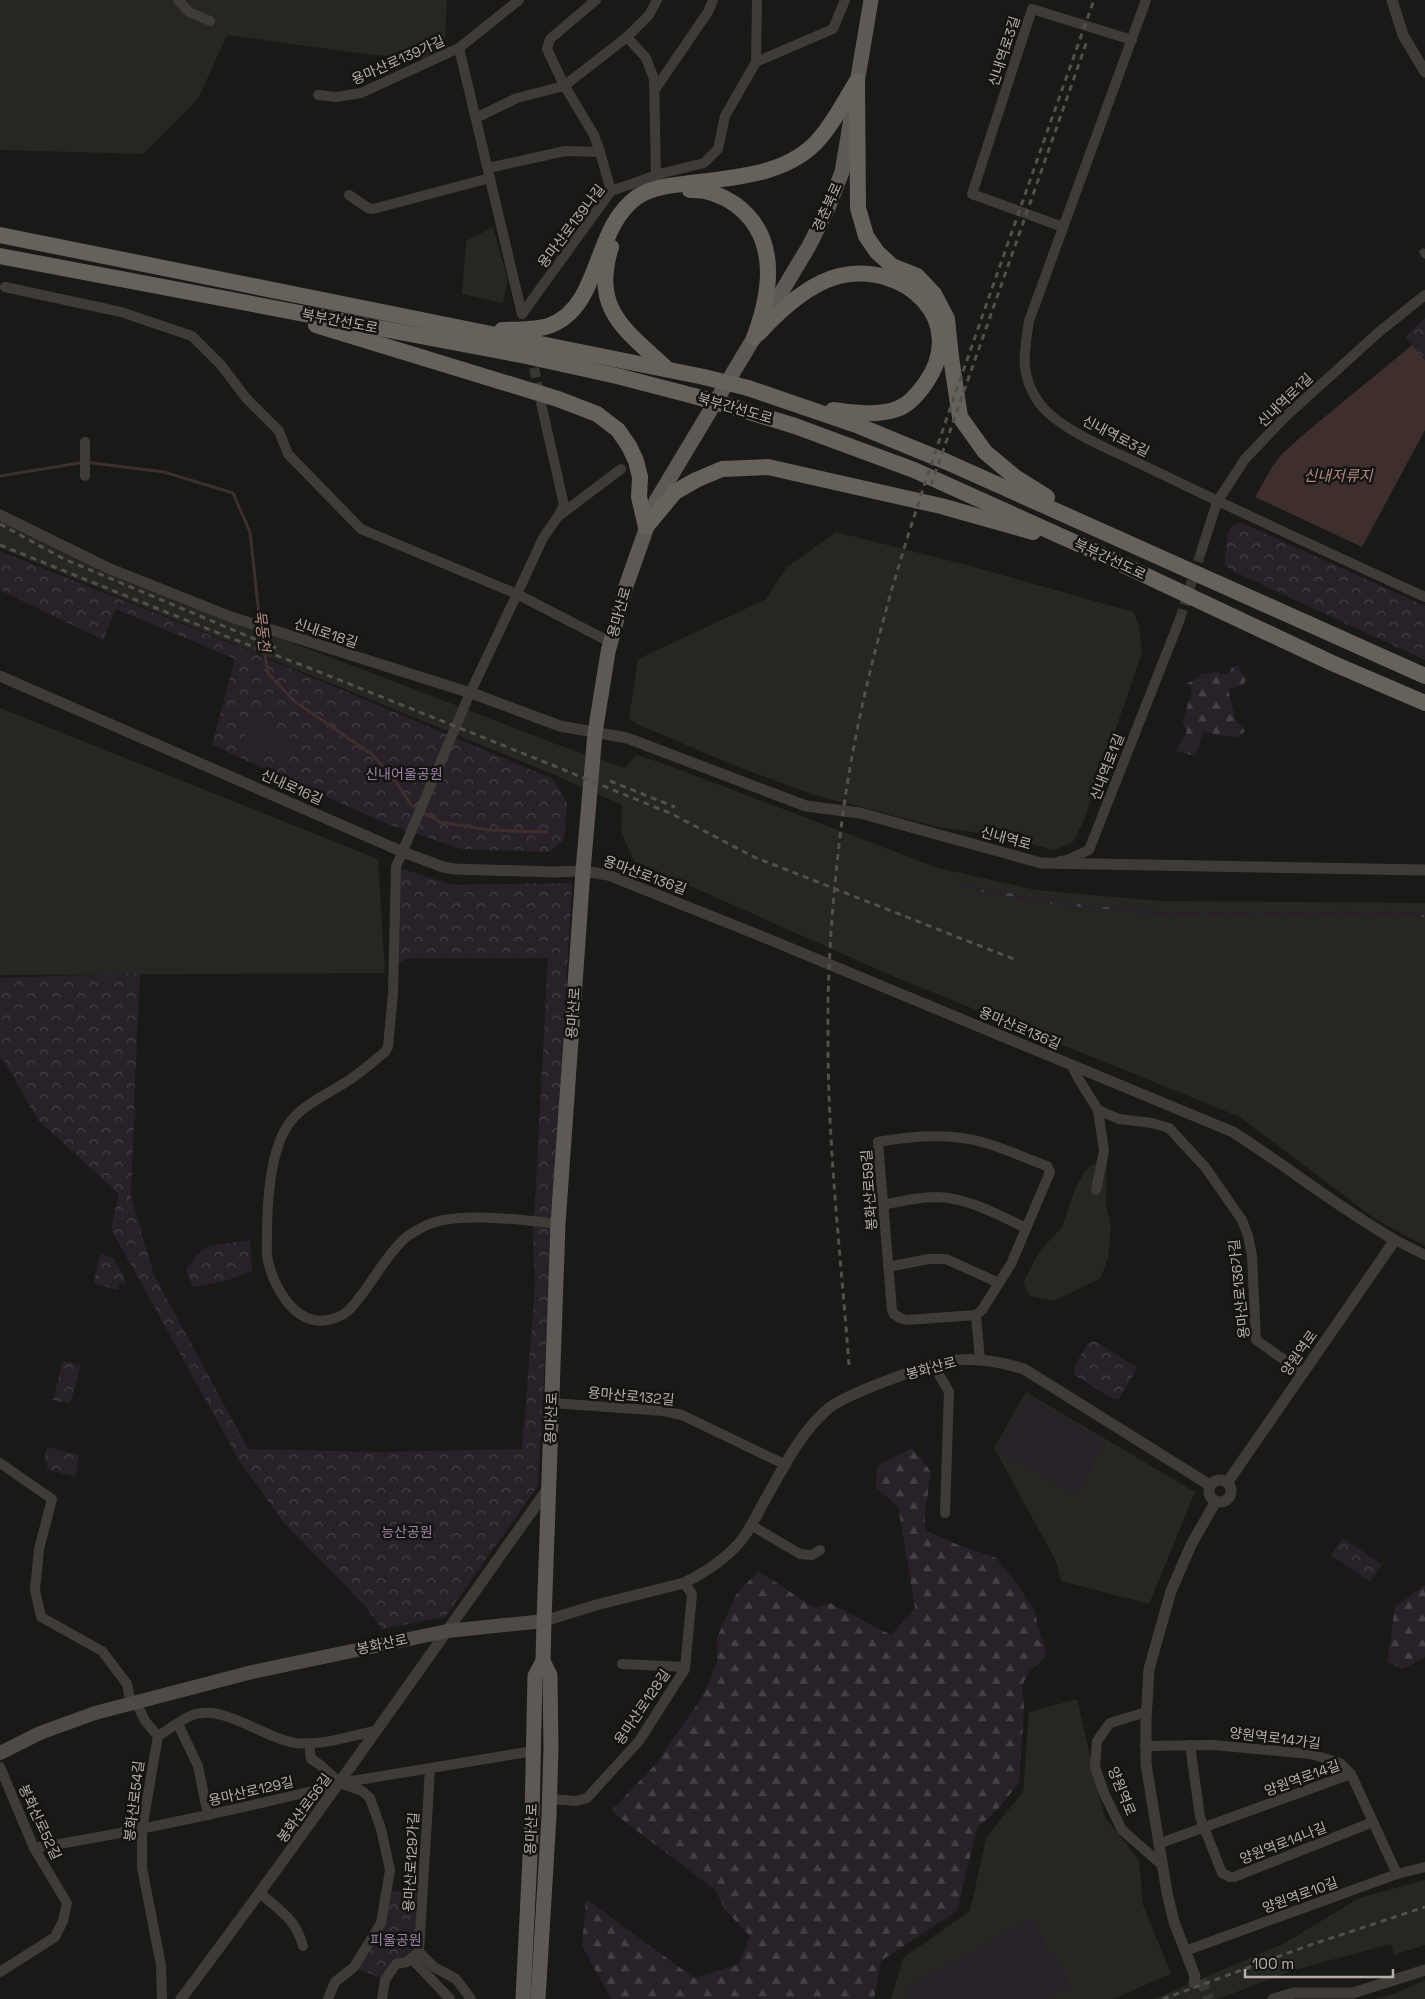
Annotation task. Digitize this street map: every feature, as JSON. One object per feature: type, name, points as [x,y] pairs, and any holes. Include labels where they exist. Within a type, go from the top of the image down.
[{"type":"highway","points":[[482,332],[550,326],[565,318],[582,298],[610,231],[630,202],[639,196],[662,187],[760,173],[797,156],[819,140],[857,80]]},
{"type":"highway","points":[[857,80],[858,208],[866,236],[877,252],[892,266],[917,276],[934,294],[948,318],[951,357],[960,417],[985,452],[1015,476],[1088,524]]},
{"type":"highway","points":[[666,368],[619,324],[608,297],[606,281],[608,258],[612,244],[631,214],[644,203],[662,194],[671,191],[695,189],[712,192],[739,208],[759,230],[764,240],[768,264],[768,286],[764,312],[754,338]]},
{"type":"highway","name":"북부간선도로","points":[[0,235],[666,368],[748,388],[859,426],[947,462],[1425,676]]},
{"type":"highway","name":"북부간선도로","points":[[0,256],[526,356],[617,376],[694,396],[795,426],[914,470],[1085,547],[1332,663],[1425,703]]},
{"type":"highway","points":[[754,338],[771,319],[796,298],[824,282],[848,275],[883,276],[902,283],[914,292],[932,311],[936,319],[940,339],[934,369],[922,388],[908,402],[898,408],[866,413],[803,407]]},
{"type":"highway","points":[[251,304],[371,343],[558,399],[597,414],[618,430],[636,461],[640,477],[639,497],[646,527]]},
{"type":"highway","points":[[646,527],[675,492],[696,480],[722,469],[768,467],[942,506],[1085,547]]},
{"type":"main road","name":"경춘북로","points":[[722,392],[808,246],[828,208],[842,172],[871,0]]},
{"type":"main road","name":"용마산로","points":[[538,1999],[551,1748],[550,1676],[543,1661],[558,1224],[583,871],[596,733],[610,642],[646,527],[658,498],[722,392]]},
{"type":"main road","name":"봉화산로","points":[[0,1752],[40,1733],[85,1716],[252,1672],[447,1631],[544,1621]]},
{"type":"main road","name":"용마산로","points":[[523,1999],[532,1816],[535,1676],[543,1661]]},
{"type":"street","points":[[178,0],[189,12],[210,22]]},
{"type":"street","name":"용마산로139가길","points":[[318,95],[336,97],[361,93],[459,48],[519,0]]},
{"type":"street","points":[[596,0],[550,39],[547,45],[547,52],[564,86],[594,135],[611,191]]},
{"type":"street","points":[[476,118],[510,100],[564,86],[627,37],[649,15],[657,0]]},
{"type":"street","points":[[656,88],[708,12],[713,0]]},
{"type":"street","points":[[757,0],[756,62],[834,29],[846,0]]},
{"type":"street","name":"신내역로3길","points":[[1146,0],[1029,321],[1025,347],[1026,377],[1040,404],[1057,420],[1084,436],[1217,502],[1425,597]]},
{"type":"street","points":[[1392,0],[1403,35],[1425,72]]},
{"type":"street","name":"신내역로3길","points":[[1063,228],[972,194],[1032,9],[1132,40]]},
{"type":"street","points":[[627,37],[648,62],[653,72],[656,88],[656,176]]},
{"type":"street","name":"용마산로139가길","points":[[459,48],[522,314]]},
{"type":"street","name":"용마산로139나길","points":[[522,314],[611,191],[656,176],[696,166],[715,155],[725,116],[756,62]]},
{"type":"street","points":[[349,195],[368,208],[373,209],[566,151],[600,152]]},
{"type":"street","points":[[5,287],[121,312],[192,336],[221,365],[246,398],[279,431],[288,454],[361,529],[518,594],[610,642]]},
{"type":"street","name":"신내역로1길","points":[[1201,552],[1217,502],[1245,459],[1286,417],[1379,332],[1425,295]]},
{"type":"street","points":[[542,403],[564,505],[543,538],[470,693],[396,867],[392,994],[388,1047],[385,1052],[348,1081],[308,1106],[292,1119],[286,1128],[274,1159],[267,1204],[267,1260],[282,1297],[299,1314],[315,1321],[332,1318],[348,1311],[402,1240],[429,1224],[445,1219],[458,1218],[558,1224]]},
{"type":"street","points":[[85,442],[85,476]]},
{"type":"street","points":[[559,515],[620,469]]},
{"type":"street","name":"신내로18길","points":[[0,514],[108,568],[231,617],[470,693],[560,726],[596,733]]},
{"type":"street","name":"신내역로1길","points":[[1041,863],[1067,860],[1089,850],[1180,619]]},
{"type":"street","name":"신내로16길","points":[[0,676],[402,852],[443,867],[466,870],[583,871]]},
{"type":"street","name":"신내역로","points":[[596,733],[627,738],[806,806],[860,813],[1041,863],[1425,870]]},
{"type":"street","name":"용마산로136길","points":[[583,871],[604,874],[779,943],[1233,1132],[1359,1220],[1425,1255]]},
{"type":"street","points":[[1072,1066],[1098,1110],[1104,1151],[1096,1190]]},
{"type":"street","name":"용마산로136가길","points":[[1098,1110],[1119,1119],[1152,1122],[1169,1128],[1205,1167],[1242,1220],[1248,1236],[1252,1256],[1256,1340],[1303,1373]]},
{"type":"street","name":"봉화산로59길","points":[[921,1137],[956,1137],[981,1142],[1047,1166],[1050,1168],[1050,1172],[1026,1228],[1011,1264],[982,1310],[976,1315],[907,1320],[900,1318],[892,1310],[878,1142],[921,1137]]},
{"type":"street","points":[[883,1205],[916,1198],[939,1197],[972,1205],[1026,1228]]},
{"type":"street","name":"양원역로","points":[[1227,1483],[1395,1240]]},
{"type":"street","points":[[888,1267],[928,1259],[946,1259],[999,1283]]},
{"type":"street","points":[[976,1315],[980,1360]]},
{"type":"street","name":"봉화산로","points":[[544,1621],[588,1607],[684,1583],[698,1576],[723,1558],[740,1542],[805,1433],[831,1406],[869,1388],[933,1364],[969,1358],[1003,1362],[1024,1369],[1209,1485]]},
{"type":"street","points":[[933,1364],[949,1392],[945,1513]]},
{"type":"street","name":"용마산로132길","points":[[552,1403],[663,1411],[682,1415],[786,1465]]},
{"type":"street","points":[[0,1464],[52,1499],[39,1550],[35,1590],[41,1617],[102,1652],[127,1684],[134,1703],[145,1721],[158,1736],[189,1717],[210,1712],[221,1714],[280,1740],[309,1743],[375,1732]]},
{"type":"street","points":[[1217,1481],[1227,1483],[1231,1489],[1229,1498],[1222,1502],[1216,1501],[1211,1496],[1209,1485],[1217,1481]]},
{"type":"street","name":"봉화산로56길","points":[[181,1999],[340,1783],[549,1488]]},
{"type":"street","name":"양원역로","points":[[1196,1980],[1174,1922],[1158,1844],[1146,1746],[1146,1712],[1150,1669],[1171,1591],[1191,1545],[1216,1501]]},
{"type":"street","points":[[751,1525],[800,1554],[812,1555],[820,1550]]},
{"type":"street","name":"용마산로128길","points":[[549,1799],[576,1801],[587,1798],[639,1741],[685,1667],[692,1594],[684,1583]]},
{"type":"street","points":[[622,1664],[685,1667]]},
{"type":"street","name":"양원역로","points":[[1146,1712],[1110,1723],[1097,1741],[1095,1767],[1104,1792],[1122,1830],[1162,1864]]},
{"type":"street","points":[[178,1724],[198,1766],[208,1815]]},
{"type":"street","name":"봉화산로54길","points":[[158,1736],[142,1829],[142,1868],[161,1965],[162,1999]]},
{"type":"street","points":[[309,1743],[311,1759],[340,1783],[362,1791],[370,1798],[381,1829],[390,1870],[381,1923],[354,1967],[335,1982],[328,1999]]},
{"type":"street","points":[[1190,1745],[1198,1808],[1204,1827]]},
{"type":"street","name":"양원역로14가길","points":[[1146,1746],[1226,1745],[1321,1756],[1340,1763],[1351,1774]]},
{"type":"street","name":"용마산로129길","points":[[34,1848],[208,1815],[340,1783],[533,1751]]},
{"type":"street","name":"봉화산로52길","points":[[0,1767],[34,1848],[67,1903],[63,1921],[56,1937],[0,1972]]},
{"type":"street","name":"용마산로129가길","points":[[415,1955],[430,1769]]},
{"type":"street","name":"양원역로14길","points":[[1158,1844],[1351,1774],[1397,1874]]},
{"type":"street","name":"양원역로14나길","points":[[1204,1827],[1222,1873],[1230,1877],[1372,1822]]},
{"type":"street","name":"양원역로10길","points":[[1185,1951],[1397,1874],[1425,1866]]},
{"type":"street","points":[[260,1893],[294,1923],[302,1946]]},
{"type":"street","points":[[382,1999],[385,1980],[396,1964],[407,1962],[415,1955]]},
{"type":"street","points":[[415,1955],[450,1999]]},
{"type":"street","points":[[415,1955],[456,1979],[471,1999]]},
{"type":"street","points":[[1273,1999],[1294,1993],[1354,1993],[1425,1970]]},
{"type":"shaded area","points":[[0,0],[447,0],[444,61],[365,54],[227,35],[198,99],[143,154],[0,150]]},
{"type":"shaded area","points":[[493,227],[508,280],[503,303],[462,294],[466,241]]},
{"type":"shaded area","points":[[0,517],[152,590],[564,747],[625,768],[636,755],[662,763],[938,868],[1036,890],[1160,901],[1425,903],[1425,1246],[1375,1219],[1240,1117],[895,977],[634,861],[621,832],[622,805],[557,776],[0,548]]},
{"type":"shaded area","points":[[836,532],[963,564],[1134,612],[1139,625],[1142,653],[1084,820],[1073,842],[1054,850],[988,834],[942,828],[814,795],[733,765],[637,724],[629,718],[638,659],[766,599],[786,568]]},
{"type":"shaded area","points":[[0,708],[378,859],[385,973],[0,975]]},
{"type":"shaded area","points":[[1104,1156],[1107,1158],[1106,1204],[1111,1227],[1108,1257],[1101,1278],[1054,1301],[1030,1296],[1023,1283],[1039,1252],[1062,1227],[1077,1184],[1086,1170]]},
{"type":"shaded area","points":[[1026,1392],[1195,1492],[1149,1604],[1061,1581],[1056,1561],[994,1448]]},
{"type":"shaded area","points":[[1077,1699],[1104,1816],[1139,1860],[1143,1905],[1171,1974],[1113,1999],[891,1999],[903,1958],[970,1911],[986,1838],[1023,1792],[1029,1712]]},
{"type":"shaded area","points":[[1425,1880],[1425,1945],[1394,1955],[1391,1944],[1294,1970],[1218,1999],[1154,1999],[1283,1944],[1359,1898]]},
{"type":"shaded area","points":[[1425,1980],[1425,1999],[1373,1999],[1394,1994]]},
{"type":"green space","points":[[1425,318],[1425,360],[1405,337]]},
{"type":"green space","points":[[1240,522],[1425,606],[1425,660],[1235,572],[1224,565],[1230,528]]},
{"type":"green space","name":"신내어울공원","points":[[0,551],[240,647],[553,779],[567,803],[564,839],[550,852],[461,849],[385,823],[212,745],[235,659],[116,609],[103,640],[0,590]]},
{"type":"green space","points":[[1238,666],[1246,680],[1243,685],[1228,689],[1235,719],[1245,731],[1237,738],[1204,732],[1195,756],[1176,751],[1187,730],[1182,724],[1192,690],[1187,683],[1202,674],[1219,672],[1220,674],[1229,674],[1232,667]]},
{"type":"green space","points":[[250,720],[291,738],[282,761],[241,746]]},
{"type":"green space","name":"능산공원","points":[[396,867],[453,885],[572,883],[538,1486],[445,1617],[382,1629],[365,1606],[284,1523],[240,1462],[111,1229],[119,1194],[38,1120],[4,1061],[0,1058],[0,978],[140,973],[134,1105],[136,1118],[134,1119],[131,1196],[154,1275],[248,1449],[379,1452],[522,1449],[535,1289],[533,1237],[548,958],[408,958],[393,966]]},
{"type":"green space","points":[[961,884],[1051,900],[1142,910],[1206,912],[1399,911],[1425,913],[1425,917],[1395,915],[1154,915],[1019,900],[963,887]]},
{"type":"green space","points":[[250,1240],[252,1271],[225,1281],[193,1287],[186,1269],[201,1251],[209,1246]]},
{"type":"green space","points":[[101,1254],[114,1258],[124,1278],[125,1284],[120,1283],[118,1290],[93,1283]]},
{"type":"green space","points":[[1095,1341],[1136,1367],[1119,1399],[1114,1399],[1074,1375],[1075,1365],[1088,1343]]},
{"type":"green space","points":[[63,1361],[81,1365],[70,1404],[53,1400]]},
{"type":"green space","points":[[1028,1398],[1106,1443],[1076,1495],[998,1450]]},
{"type":"green space","points":[[47,1447],[79,1455],[75,1477],[47,1469],[48,1462],[44,1461]]},
{"type":"green space","points":[[912,1448],[931,1472],[925,1512],[925,1530],[956,1544],[996,1558],[1018,1585],[1035,1611],[1045,1647],[1045,1658],[1030,1671],[1022,1685],[1024,1708],[1019,1783],[998,1809],[977,1828],[957,1911],[881,1961],[874,1999],[611,1999],[582,1946],[586,1899],[694,1978],[739,1964],[750,1936],[726,1911],[715,1890],[611,1811],[655,1765],[702,1697],[717,1662],[717,1638],[735,1596],[758,1571],[815,1608],[830,1603],[891,1635],[915,1608],[898,1506],[876,1488],[877,1466]]},
{"type":"green space","points":[[1343,1538],[1382,1565],[1370,1582],[1331,1555]]},
{"type":"green space","points":[[1425,1585],[1425,1657],[1403,1669],[1387,1662],[1395,1607]]},
{"type":"green space","name":"피울공원","points":[[423,1890],[419,1952],[385,1980],[354,1967],[378,1924],[383,1892]]},
{"type":"green space","points":[[1031,1919],[1071,1986],[1046,1999],[912,1999],[906,1989]]},
{"type":"water","name":"신내저류지","points":[[1412,345],[1425,360],[1425,430],[1362,547],[1255,497],[1281,455]]},
{"type":"waterway","name":"묵동천","points":[[0,476],[85,462],[164,472],[233,493],[250,532],[260,624]]},
{"type":"waterway","name":"묵동천","points":[[261,630],[268,673],[294,701],[373,755],[399,786],[411,805],[440,822],[489,830],[547,832]]},
{"type":"tunnel","points":[[531,353],[540,397]]},
{"type":"tunnel","points":[[1180,619],[1201,552]]},
{"type":"tunnel","points":[[1201,1980],[1209,1999]]},
{"type":"railway","points":[[849,1365],[830,1122],[828,1015],[829,964],[835,888],[849,775],[874,654],[908,536],[967,360],[1094,0]]},
{"type":"railway","points":[[931,485],[1087,41]]},
{"type":"railway","points":[[0,524],[64,559],[276,648]]},
{"type":"railway","points":[[0,545],[672,814],[754,857],[1016,960]]},
{"type":"railway","points":[[610,781],[675,807]]},
{"type":"railway","points":[[1163,1999],[1307,1946],[1425,1907]]}]
